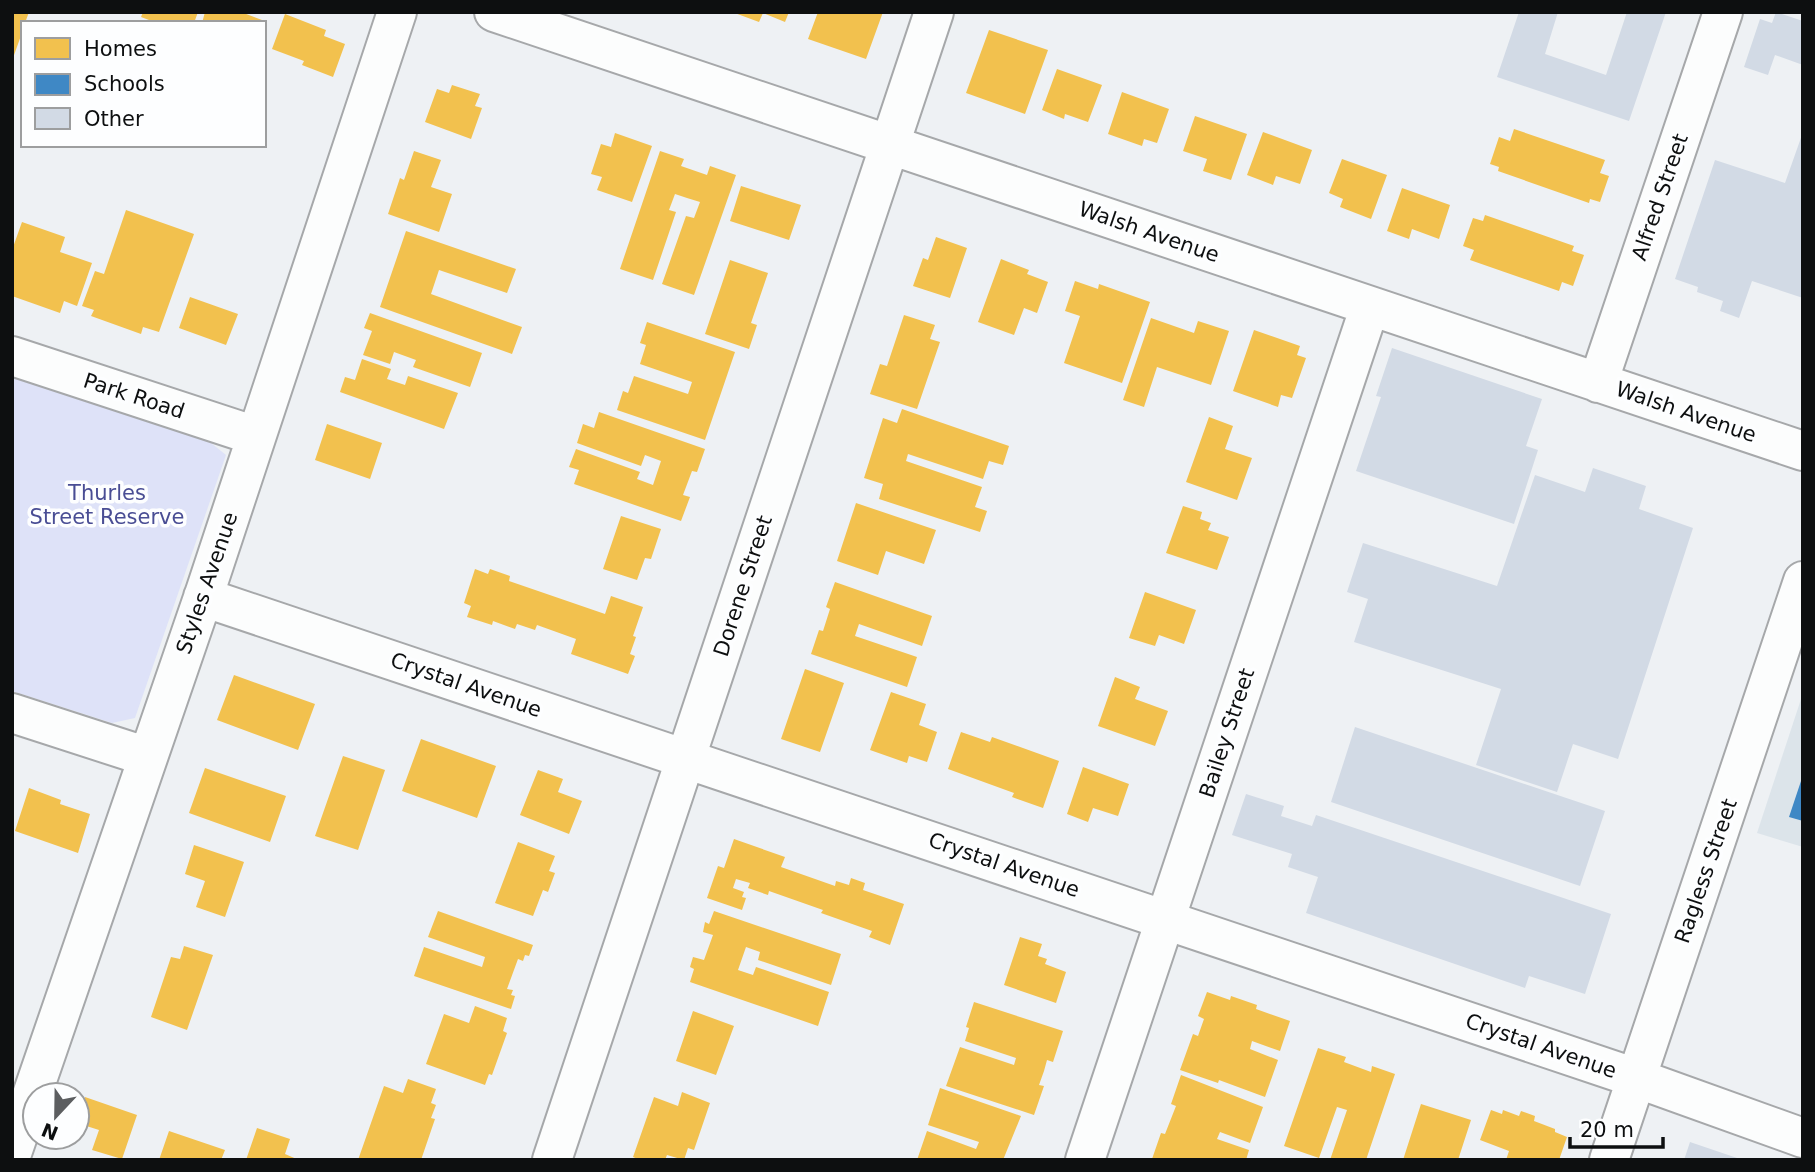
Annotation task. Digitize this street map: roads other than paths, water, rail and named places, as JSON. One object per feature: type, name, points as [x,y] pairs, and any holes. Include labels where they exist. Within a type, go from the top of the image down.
[{"type":"street","name":"Styles Avenue","points":[[12,1153],[203,597],[397,12]]},
{"type":"street","name":"Walsh Avenue","points":[[494,12],[1803,451]]},
{"type":"street","name":"Dorene Street","points":[[552,1160],[934,12]]},
{"type":"street","name":"Alfred Street","points":[[1598,383],[1723,12]]},
{"type":"street","name":"Bailey Street","points":[[1085,1160],[1370,306]]},
{"type":"street","name":"Park Road","points":[[12,356],[256,436]]},
{"type":"street","name":"Ragless Street","points":[[1609,1160],[1803,581]]},
{"type":"street","name":"Crystal Avenue","points":[[203,597],[1636,1078],[1803,1138]]},
{"type":"street","points":[[12,713],[148,757]]},
{"type":"park label","name":"Thurles Street Reserve","points":[[107,505]]}]
